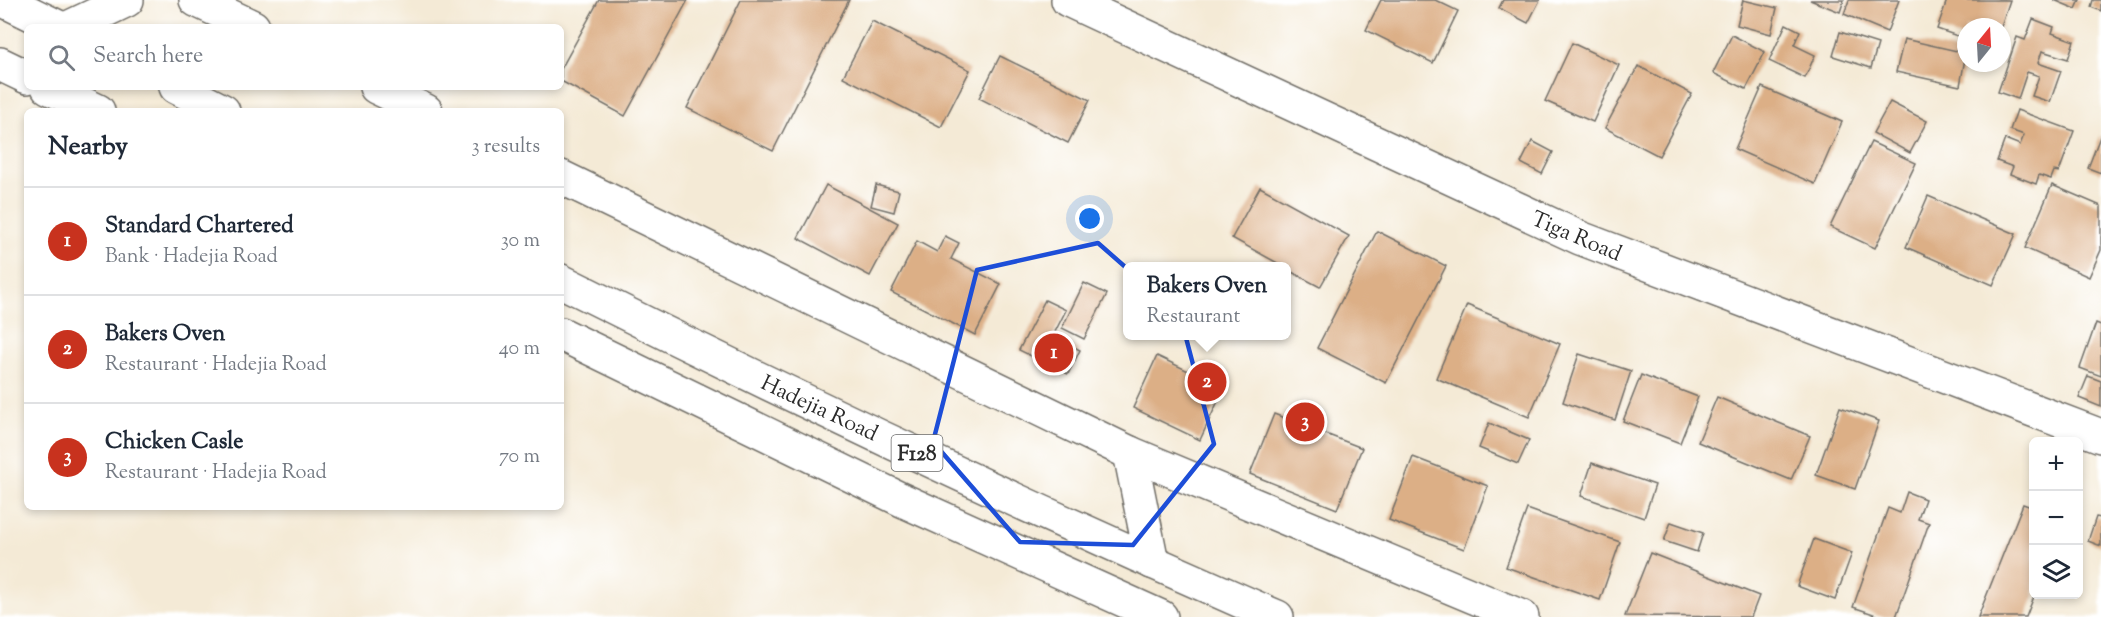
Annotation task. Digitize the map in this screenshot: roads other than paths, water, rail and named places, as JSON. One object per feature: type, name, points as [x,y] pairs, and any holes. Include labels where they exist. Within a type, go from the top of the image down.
[{"type":"main road","points":[[3,0],[52,24]]},
{"type":"main road","points":[[76,24],[127,0]]},
{"type":"main road","points":[[196,0],[247,24]]},
{"type":"main road","name":"Tiga Road","points":[[1068,0],[1580,238],[2101,436]]},
{"type":"main road","points":[[0,64],[24,76]]},
{"type":"main road","points":[[54,90],[92,108]]},
{"type":"main road","points":[[182,90],[217,108]]},
{"type":"main road","points":[[382,90],[420,108]]},
{"type":"main road","points":[[564,178],[1130,453],[1522,617]]},
{"type":"main road","name":"Hadejia Road","points":[[564,283],[666,334],[901,446],[1277,617]]},
{"type":"main road","name":"Hadejia Road","points":[[564,335],[902,500],[1161,617]]},
{"type":"main road","points":[[1130,453],[1152,562]]},
{"type":"place","name":"Standard Chartered","points":[[1054,353]]},
{"type":"place","name":"Bakers Oven","points":[[1207,382]]},
{"type":"place","name":"Chicken Casle","points":[[1305,422]]}]
